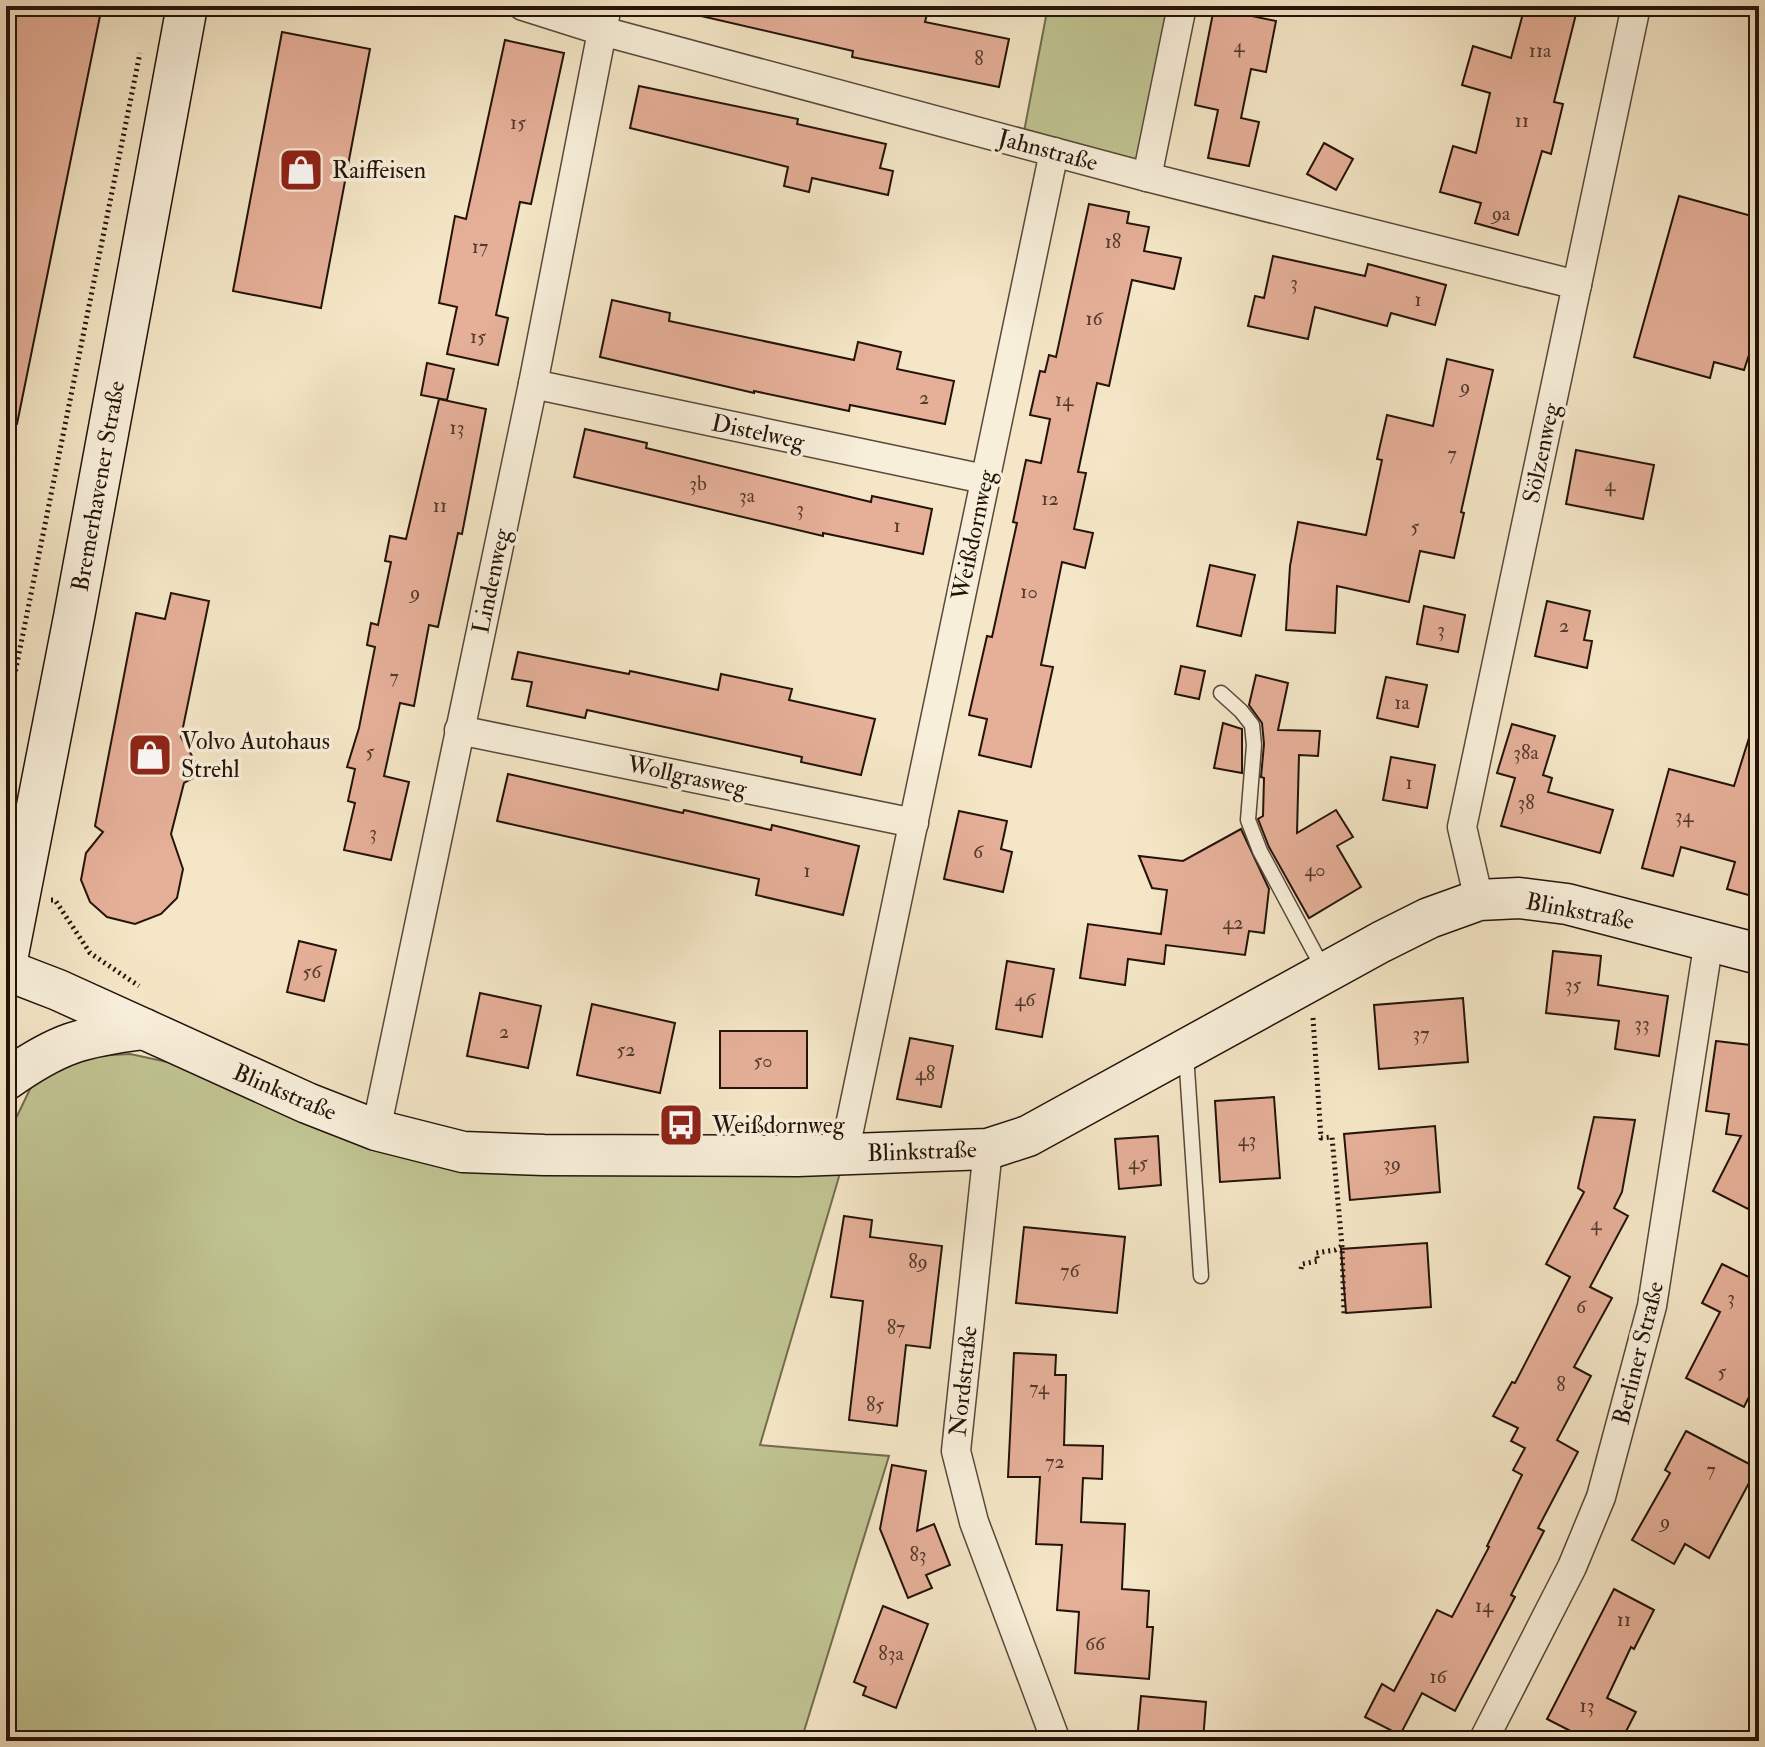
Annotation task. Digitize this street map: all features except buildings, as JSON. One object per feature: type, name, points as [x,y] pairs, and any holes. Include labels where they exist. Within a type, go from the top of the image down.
[{"type":"street","name":"Bremerhavener Straße","points":[[6,968],[187,6]]},
{"type":"street","name":"Jahnstraße","points":[[523,6],[605,18],[1054,152],[1577,285]]},
{"type":"street","points":[[1147,177],[1182,6]]},
{"type":"street","name":"Sölzenweg","points":[[1479,900],[1462,827],[1636,6]]},
{"type":"street","name":"Lindenweg","points":[[376,1130],[533,384],[605,18]]},
{"type":"street","name":"Weißdornweg","points":[[844,1154],[1054,152]]},
{"type":"street","name":"Distelweg","points":[[533,384],[984,479]]},
{"type":"street","name":"Wollgrasweg","points":[[459,730],[914,823]]},
{"type":"street","points":[[6,824],[41,787]]},
{"type":"street","name":"Blinkstraße","points":[[6,968],[307,1103],[376,1130],[463,1152],[653,1156],[988,1149],[1028,1136],[1429,918],[1479,900],[1519,898],[1567,904],[1759,954]]},
{"type":"street","name":"Berliner Straße","points":[[1483,1741],[1572,1567],[1601,1497],[1652,1306],[1709,940]]},
{"type":"street","points":[[6,1080],[64,1044],[91,1036],[144,1029]]},
{"type":"street","name":"Nordstraße","points":[[988,1149],[956,1451],[974,1522],[1056,1741]]},
{"type":"lane","points":[[1221,693],[1252,725],[1254,745],[1248,820],[1318,977]]},
{"type":"lane","points":[[1185,1049],[1201,1276]]},
{"type":"path","points":[[6,718],[140,52]]},
{"type":"path","points":[[20,893],[55,900],[90,953],[159,1000],[144,1029]]},
{"type":"path","points":[[1318,977],[1321,1138],[1332,1137],[1342,1246],[1344,1314]]},
{"type":"path","points":[[1301,1269],[1302,1264],[1318,1261],[1316,1253],[1342,1246]]},
{"type":"green space","points":[[1048,6],[1169,6],[1138,164],[1023,137]]},
{"type":"green space","points":[[130,1054],[200,1069],[371,1146],[843,1163],[760,1445],[889,1456],[801,1741],[6,1741],[6,1139],[32,1085],[77,1057]]},
{"type":"place","name":"Raiffeisen","points":[[301,170]]},
{"type":"place","name":"Volvo Autohaus Strehl","points":[[150,755]]},
{"type":"place","name":"Weißdornweg","points":[[681,1125]]}]
